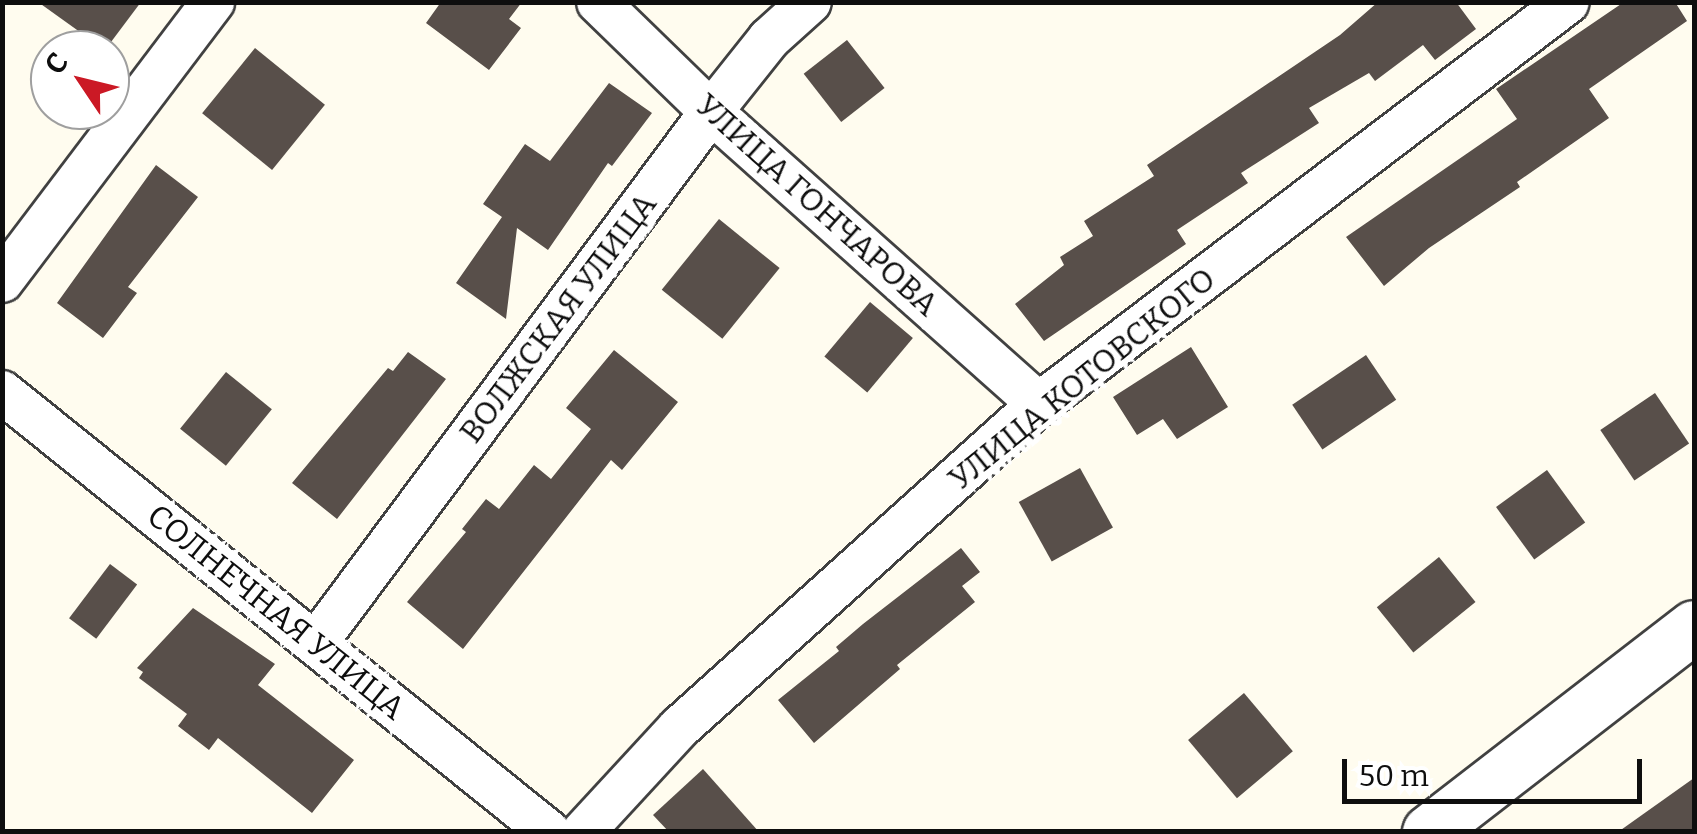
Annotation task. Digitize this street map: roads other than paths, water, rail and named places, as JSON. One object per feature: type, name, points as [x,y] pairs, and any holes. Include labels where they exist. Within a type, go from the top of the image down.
[{"type":"street","points":[[2,281],[213,2]]},
{"type":"street","name":"УЛИЦА ГОНЧАРОВА","points":[[598,2],[712,112],[1039,404]]},
{"type":"street","name":"ВОЛЖСКАЯ УЛИЦА","points":[[316,644],[712,112],[769,39],[810,2]]},
{"type":"street","name":"УЛИЦА КОТОВСКОГО","points":[[583,832],[679,728],[1039,404],[1568,2]]},
{"type":"street","name":"СОЛНЕЧНАЯ УЛИЦА","points":[[4,396],[549,832]]},
{"type":"street","points":[[1430,832],[1694,627]]}]
